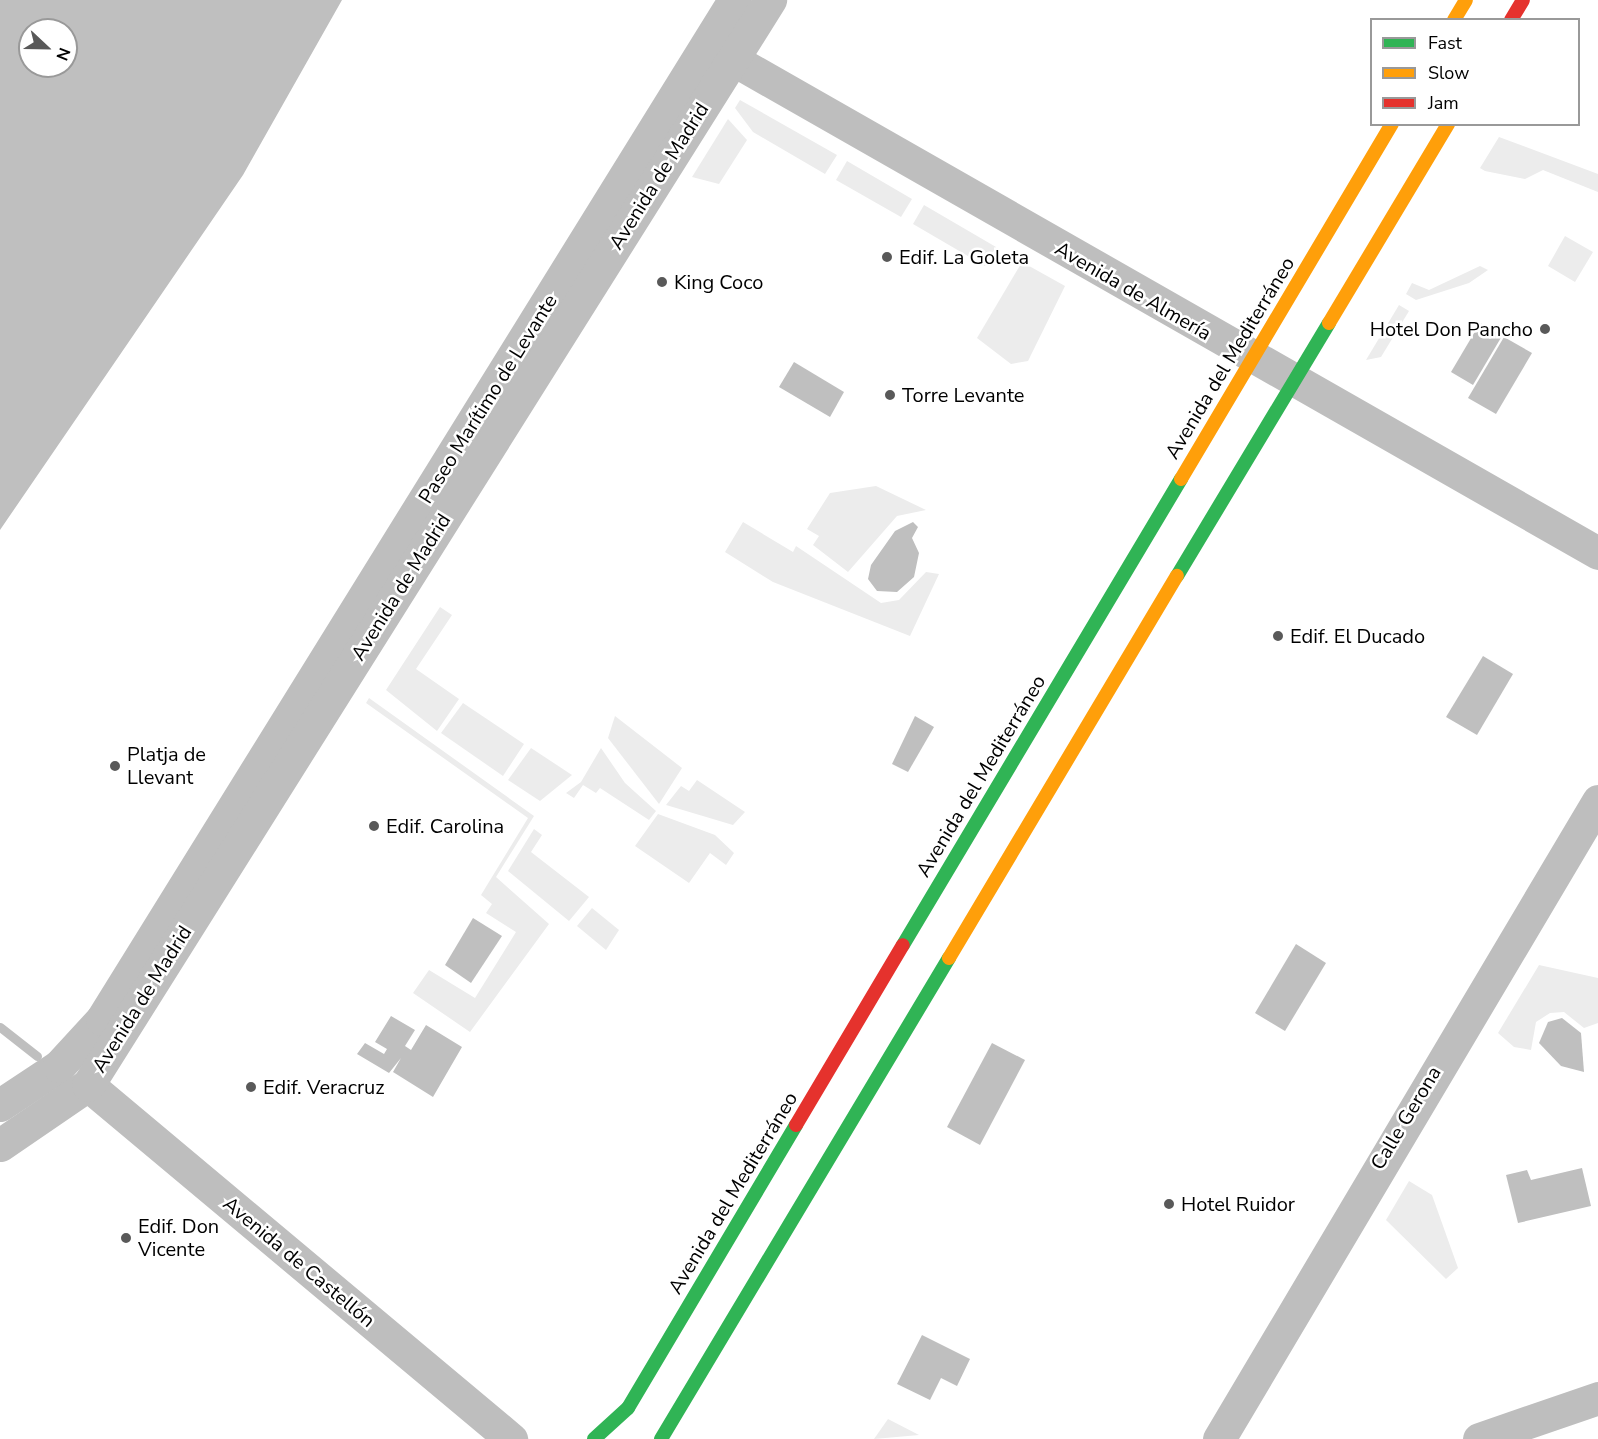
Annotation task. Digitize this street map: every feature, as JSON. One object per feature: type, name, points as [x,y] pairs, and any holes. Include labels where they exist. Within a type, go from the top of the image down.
[{"type":"street","name":"Paseo Marítimo de Levante","points":[[0,1105],[59,1066],[102,1019],[734,0]]},
{"type":"street","name":"Avenida de Madrid","points":[[0,1145],[88,1085],[770,0]]},
{"type":"street","points":[[1455,18],[1466,0]]},
{"type":"street","points":[[1512,18],[1523,0]]},
{"type":"street","name":"Avenida de Almería","points":[[732,59],[1254,360],[1296,379],[1598,553]]},
{"type":"street","name":"Avenida del Mediterráneo","points":[[594,1439],[628,1408],[1254,360],[1391,126]]},
{"type":"street","points":[[661,1439],[1447,126]]},
{"type":"street","name":"Calle Gerona","points":[[1219,1439],[1598,801]]},
{"type":"street","name":"Avenida de Castellón","points":[[88,1085],[511,1439]]},
{"type":"street","points":[[1479,1439],[1598,1398]]},
{"type":"shaded area","points":[[0,0],[342,0],[243,175],[0,530]]},
{"type":"shaded area","points":[[740,100],[837,155],[825,174],[753,132],[735,108]]},
{"type":"shaded area","points":[[728,119],[747,140],[719,184],[692,177]]},
{"type":"shaded area","points":[[1499,137],[1598,174],[1598,192],[1543,170],[1525,179],[1485,171],[1480,168]]},
{"type":"shaded area","points":[[847,161],[912,199],[901,217],[836,180]]},
{"type":"shaded area","points":[[924,205],[996,247],[985,266],[913,224]]},
{"type":"shaded area","points":[[1565,236],[1593,252],[1575,282],[1548,266]]},
{"type":"shaded area","points":[[1022,262],[1065,286],[1028,361],[1011,364],[977,338]]},
{"type":"shaded area","points":[[1480,266],[1488,270],[1469,283],[1416,300],[1406,294],[1412,283],[1429,290]]},
{"type":"shaded area","points":[[1399,305],[1409,311],[1381,357],[1366,360]]},
{"type":"shaded area","points":[[1480,323],[1502,336],[1473,385],[1451,372]]},
{"type":"shaded area","points":[[1504,337],[1532,353],[1496,414],[1468,398]]},
{"type":"shaded area","points":[[794,362],[844,392],[830,417],[779,387]]},
{"type":"shaded area","points":[[876,486],[926,510],[897,516],[848,572],[813,545],[819,536],[807,529],[830,493]]},
{"type":"shaded area","points":[[743,522],[793,552],[796,546],[881,603],[899,600],[926,572],[939,574],[910,636],[773,582],[725,552]]},
{"type":"shaded area","points":[[913,522],[918,527],[912,538],[919,553],[914,577],[897,592],[877,591],[868,579],[871,565],[895,531]]},
{"type":"shaded area","points":[[440,607],[452,615],[416,669],[459,699],[437,731],[386,690]]},
{"type":"shaded area","points":[[1483,656],[1513,674],[1477,735],[1446,717]]},
{"type":"shaded area","points":[[369,698],[534,816],[496,877],[549,924],[470,1032],[413,993],[429,970],[475,998],[516,932],[486,913],[492,904],[481,895],[528,818],[366,703]]},
{"type":"shaded area","points":[[463,703],[524,744],[503,776],[441,733]]},
{"type":"shaded area","points":[[615,716],[682,768],[659,804],[608,738]]},
{"type":"shaded area","points":[[915,716],[934,727],[908,772],[892,764]]},
{"type":"shaded area","points":[[531,748],[572,775],[540,801],[508,780]]},
{"type":"shaded area","points":[[601,748],[625,783],[656,811],[649,820],[600,788],[596,793],[583,785],[574,798],[566,793],[581,782]]},
{"type":"shaded area","points":[[697,780],[745,812],[733,825],[666,805],[681,786],[689,791]]},
{"type":"shaded area","points":[[658,814],[715,835],[734,853],[726,865],[710,853],[689,883],[635,846]]},
{"type":"shaded area","points":[[534,829],[542,835],[531,852],[589,897],[569,921],[508,871]]},
{"type":"shaded area","points":[[592,908],[619,930],[606,950],[577,926]]},
{"type":"shaded area","points":[[473,918],[502,936],[471,983],[445,965]]},
{"type":"shaded area","points":[[1296,944],[1326,963],[1285,1031],[1255,1013]]},
{"type":"shaded area","points":[[1539,965],[1598,978],[1598,1023],[1584,1028],[1564,1012],[1550,1013],[1536,1022],[1531,1050],[1514,1047],[1498,1033]]},
{"type":"shaded area","points":[[391,1016],[415,1030],[405,1046],[411,1050],[426,1025],[462,1047],[433,1097],[393,1072],[401,1058],[389,1073],[357,1054],[365,1043],[384,1054],[387,1049],[375,1042]]},
{"type":"shaded area","points":[[1562,1018],[1581,1033],[1584,1072],[1561,1066],[1539,1043],[1548,1022]]},
{"type":"shaded area","points":[[992,1043],[1025,1060],[980,1145],[947,1127]]},
{"type":"shaded area","points":[[1582,1168],[1591,1206],[1518,1223],[1506,1175],[1527,1170],[1531,1180]]},
{"type":"shaded area","points":[[1409,1181],[1432,1195],[1458,1268],[1446,1279],[1386,1220]]},
{"type":"shaded area","points":[[922,1335],[970,1359],[957,1386],[941,1378],[930,1400],[897,1384]]},
{"type":"shaded area","points":[[888,1419],[919,1435],[874,1439]]},
{"type":"waterway","points":[[0,1027],[37,1056]]},
{"type":"traffic: fast","points":[[1177,576],[1329,323]]},
{"type":"traffic: fast","points":[[903,945],[1181,479]]},
{"type":"traffic: fast","points":[[661,1439],[949,958]]},
{"type":"traffic: fast","points":[[594,1439],[628,1408],[796,1125]]},
{"type":"traffic: slow","points":[[1455,18],[1466,0]]},
{"type":"traffic: slow","points":[[1181,479],[1391,126]]},
{"type":"traffic: slow","points":[[1329,323],[1447,126]]},
{"type":"traffic: slow","points":[[949,958],[1177,576]]},
{"type":"traffic: jam","points":[[1512,18],[1523,0]]},
{"type":"traffic: jam","points":[[796,1125],[903,945]]},
{"type":"place","name":"Edif. La Goleta","points":[[887,257]]},
{"type":"place","name":"King Coco","points":[[662,282]]},
{"type":"place","name":"Hotel Don Pancho","points":[[1545,329]]},
{"type":"place","name":"Torre Levante","points":[[890,395]]},
{"type":"place","name":"Edif. El Ducado","points":[[1278,636]]},
{"type":"place","name":"Platja de Llevant","points":[[115,766]]},
{"type":"place","name":"Edif. Carolina","points":[[374,826]]},
{"type":"place","name":"Edif. Veracruz","points":[[251,1087]]},
{"type":"place","name":"Hotel Ruidor","points":[[1169,1204]]},
{"type":"place","name":"Edif. Don Vicente","points":[[126,1238]]}]
